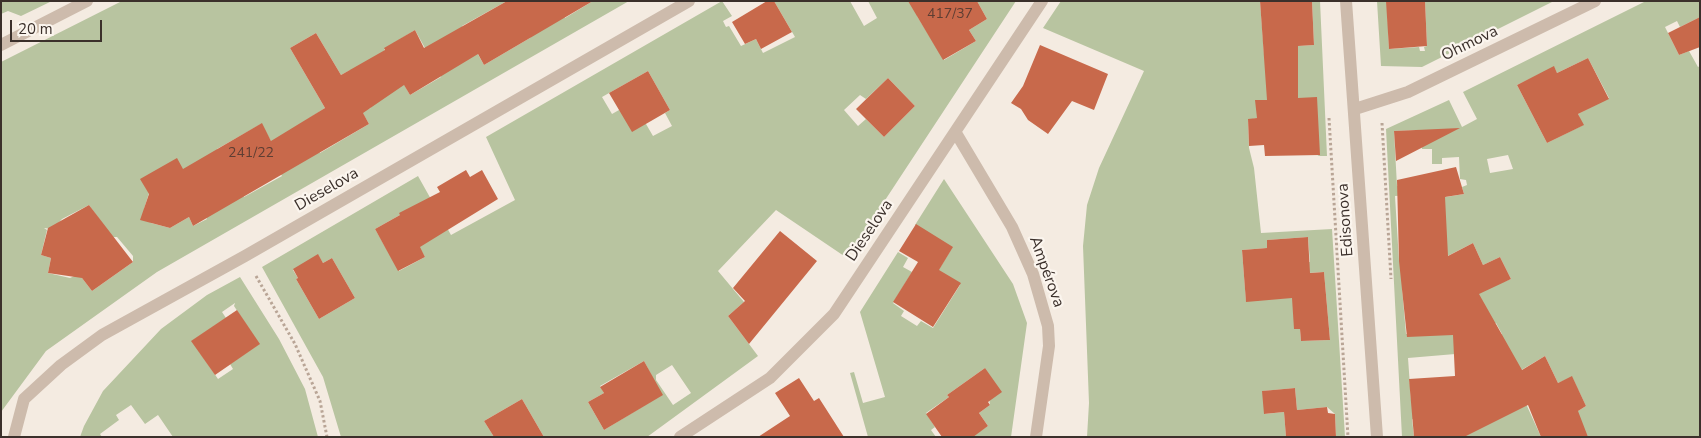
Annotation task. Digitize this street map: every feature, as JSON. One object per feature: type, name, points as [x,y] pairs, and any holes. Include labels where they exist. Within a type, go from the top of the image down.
[{"type":"street","points":[[1,45],[87,1]]},
{"type":"street","name":"Dieselova","points":[[14,437],[24,399],[61,365],[102,335],[245,256],[689,1]]},
{"type":"street","name":"Dieselova","points":[[680,437],[770,378],[834,314],[1042,1]]},
{"type":"street","name":"Edisonova","points":[[1346,1],[1377,437]]},
{"type":"street","name":"Ohmova","points":[[1355,109],[1408,92],[1595,1]]},
{"type":"street","name":"Ampérova","points":[[956,133],[1012,227],[1033,274],[1048,326],[1049,346],[1036,437]]},
{"type":"path","points":[[1375,103],[1382,120],[1391,282]]},
{"type":"path","points":[[1329,115],[1348,437]]},
{"type":"path","points":[[245,256],[295,344],[320,401],[327,437]]},
{"type":"green space","points":[[52,1],[21,16],[8,11],[1,14],[1,2]]},
{"type":"green space","points":[[122,1],[507,1],[462,26],[484,65],[530,38],[555,1],[565,18],[593,1],[629,1],[157,272],[46,351],[1,412],[1,62]],"holes":[[[415,30],[441,77],[410,95],[384,49]],[[316,33],[341,75],[350,70],[371,108],[361,110],[369,124],[320,153],[302,123],[325,108],[290,48]],[[261,124],[274,146],[276,166],[282,176],[244,197],[217,149]],[[141,179],[194,193],[207,219],[193,226],[189,217],[170,228],[151,223],[144,209],[149,193]],[[89,205],[112,237],[117,237],[133,256],[133,262],[92,291],[79,274],[70,278],[48,273],[51,258],[41,255],[47,230],[44,228],[53,229],[62,219]]]},
{"type":"green space","points":[[722,1],[732,16],[723,21],[726,27],[729,26],[741,46],[756,39],[763,53],[795,37],[774,1],[850,1],[864,26],[877,18],[868,1],[942,1],[917,16],[944,60],[976,41],[969,30],[987,19],[977,1],[1016,1],[847,258],[776,210],[718,271],[744,302],[728,316],[758,356],[647,437],[544,437],[522,399],[484,421],[494,437],[341,437],[323,377],[262,267],[418,176],[451,235],[515,200],[486,137]],"holes":[[[648,71],[670,110],[665,113],[672,126],[653,136],[646,124],[619,110],[612,114],[602,97]],[[888,78],[915,106],[884,137],[866,119],[858,126],[844,110],[860,95],[866,99]],[[400,215],[425,257],[399,271],[375,229]],[[318,255],[323,263],[332,258],[355,298],[319,319],[296,279],[298,278],[293,270]],[[644,361],[651,374],[655,399],[604,430],[588,402],[604,393],[600,386]],[[672,365],[691,393],[673,405],[656,380],[656,375]]]},
{"type":"green space","points":[[1061,1],[1260,1],[1264,54],[1298,53],[1298,46],[1314,45],[1312,1],[1320,1],[1327,156],[1319,156],[1257,118],[1248,120],[1249,148],[1254,168],[1261,233],[1332,229],[1345,437],[1336,437],[1335,414],[1327,407],[1297,410],[1295,388],[1263,391],[1265,414],[1284,412],[1286,437],[1087,437],[1089,403],[1083,246],[1087,205],[1099,168],[1144,71],[1043,28]],"holes":[[[1308,237],[1310,262],[1292,263],[1293,274],[1324,272],[1330,340],[1301,341],[1300,329],[1294,329],[1298,297],[1246,301],[1242,250],[1267,248],[1267,240]]]},
{"type":"green space","points":[[1377,1],[1387,1],[1389,49],[1419,47],[1420,51],[1425,51],[1424,47],[1427,46],[1425,1],[1554,1],[1422,67],[1381,66]]},
{"type":"green space","points":[[1646,1],[1700,1],[1700,17],[1680,27],[1677,21],[1665,27],[1679,55],[1689,51],[1698,67],[1700,66],[1700,437],[1588,437],[1573,414],[1586,406],[1572,377],[1558,383],[1545,356],[1513,375],[1541,437],[1455,437],[1412,419],[1414,437],[1402,437],[1386,129],[1449,100],[1462,127],[1477,119],[1463,92]],"holes":[[[1588,58],[1609,98],[1578,114],[1583,125],[1547,143],[1517,85],[1554,67],[1557,73]],[[1421,130],[1422,149],[1432,149],[1432,164],[1442,164],[1442,158],[1459,157],[1460,179],[1466,180],[1467,185],[1462,187],[1464,194],[1446,197],[1443,185],[1397,186],[1394,131]],[[1508,155],[1513,169],[1490,173],[1487,159]],[[1434,194],[1431,259],[1399,261],[1395,196]],[[1473,243],[1483,265],[1500,257],[1511,279],[1443,305],[1445,331],[1406,334],[1402,288],[1430,265]],[[1496,323],[1502,334],[1485,344],[1483,330]],[[1467,353],[1469,376],[1411,400],[1408,358]]]},
{"type":"green space","points":[[944,179],[1013,284],[1027,323],[1011,437],[971,437],[988,426],[979,413],[990,405],[985,368],[947,395],[949,397],[926,413],[935,427],[931,430],[936,437],[868,437],[850,373],[854,372],[863,403],[885,397],[860,312],[898,252],[908,258],[903,267],[912,272],[893,303],[904,311],[901,316],[917,326],[921,321],[933,328],[960,285],[938,271],[952,248],[915,225]]},
{"type":"green space","points":[[240,277],[279,339],[305,389],[318,437],[173,437],[158,415],[145,424],[131,405],[116,415],[119,420],[100,434],[102,437],[80,437],[103,391],[161,329],[207,295]],"holes":[[[235,303],[234,306],[259,344],[230,364],[233,369],[218,379],[192,341],[226,318],[222,312]]]},
{"type":"building","points":[[507,1],[593,1],[484,65],[478,54],[410,95],[404,85],[363,113],[369,124],[193,226],[189,217],[170,228],[140,220],[149,194],[140,179],[177,158],[183,169],[262,123],[271,141],[325,108],[290,48],[316,33],[341,75],[385,50],[384,48],[415,30],[424,48]]},
{"type":"building","points":[[767,1],[774,1],[792,32],[761,49],[756,39],[745,44],[732,22]]},
{"type":"building","points":[[908,1],[977,1],[987,19],[969,30],[976,41],[943,60]]},
{"type":"building","points":[[1260,1],[1312,1],[1314,45],[1298,46],[1298,98],[1317,97],[1320,155],[1265,156],[1264,145],[1249,146],[1248,119],[1257,118],[1255,100],[1267,100]]},
{"type":"building","points":[[1386,1],[1425,1],[1427,46],[1389,49]]},
{"type":"building","points":[[1700,17],[1700,47],[1679,55],[1668,33]]},
{"type":"building","points":[[1040,45],[1108,74],[1094,110],[1072,101],[1048,134],[1028,120],[1021,109],[1011,103],[1023,86]]},
{"type":"building","points":[[1588,58],[1609,99],[1578,114],[1584,125],[1547,143],[1517,85],[1554,66],[1557,73]]},
{"type":"building","points":[[648,71],[670,110],[632,132],[609,93]]},
{"type":"building","points":[[888,78],[915,106],[884,137],[856,109]]},
{"type":"building","points":[[1460,128],[1396,161],[1394,131]]},
{"type":"building","points":[[1456,167],[1464,194],[1445,197],[1448,256],[1473,243],[1483,265],[1500,257],[1511,279],[1479,294],[1522,370],[1545,356],[1558,383],[1572,376],[1586,406],[1578,411],[1588,437],[1541,437],[1528,405],[1464,437],[1414,437],[1409,379],[1455,376],[1453,335],[1407,337],[1399,261],[1397,180]]},
{"type":"building","points":[[466,170],[470,177],[482,170],[498,199],[420,247],[425,257],[398,271],[375,229],[400,215],[399,213],[440,192],[437,187]]},
{"type":"building","points":[[89,205],[133,262],[92,291],[82,278],[48,273],[51,258],[41,255],[48,228]]},
{"type":"building","points":[[916,224],[953,247],[939,270],[961,283],[933,327],[893,302],[918,262],[899,251]]},
{"type":"building","points":[[780,231],[817,261],[749,344],[728,316],[745,301],[733,288]]},
{"type":"building","points":[[1308,237],[1310,273],[1324,272],[1330,340],[1301,341],[1300,329],[1294,329],[1292,298],[1246,302],[1242,250],[1267,248],[1267,240]]},
{"type":"building","points":[[318,254],[323,263],[332,258],[355,298],[319,319],[296,279],[298,278],[293,269]]},
{"type":"building","points":[[237,310],[260,344],[215,375],[191,341]]},
{"type":"building","points":[[644,361],[663,395],[604,430],[588,402],[604,393],[600,387]]},
{"type":"building","points":[[985,368],[1002,392],[988,402],[990,405],[979,413],[988,426],[973,437],[942,437],[926,414],[949,397],[947,395]]},
{"type":"building","points":[[799,378],[814,401],[819,398],[844,437],[758,437],[790,416],[775,393]]},
{"type":"building","points":[[1295,388],[1297,410],[1327,407],[1328,413],[1335,414],[1336,437],[1286,437],[1284,412],[1264,414],[1262,391]]},
{"type":"building","points":[[522,399],[544,437],[494,437],[484,421]]}]
